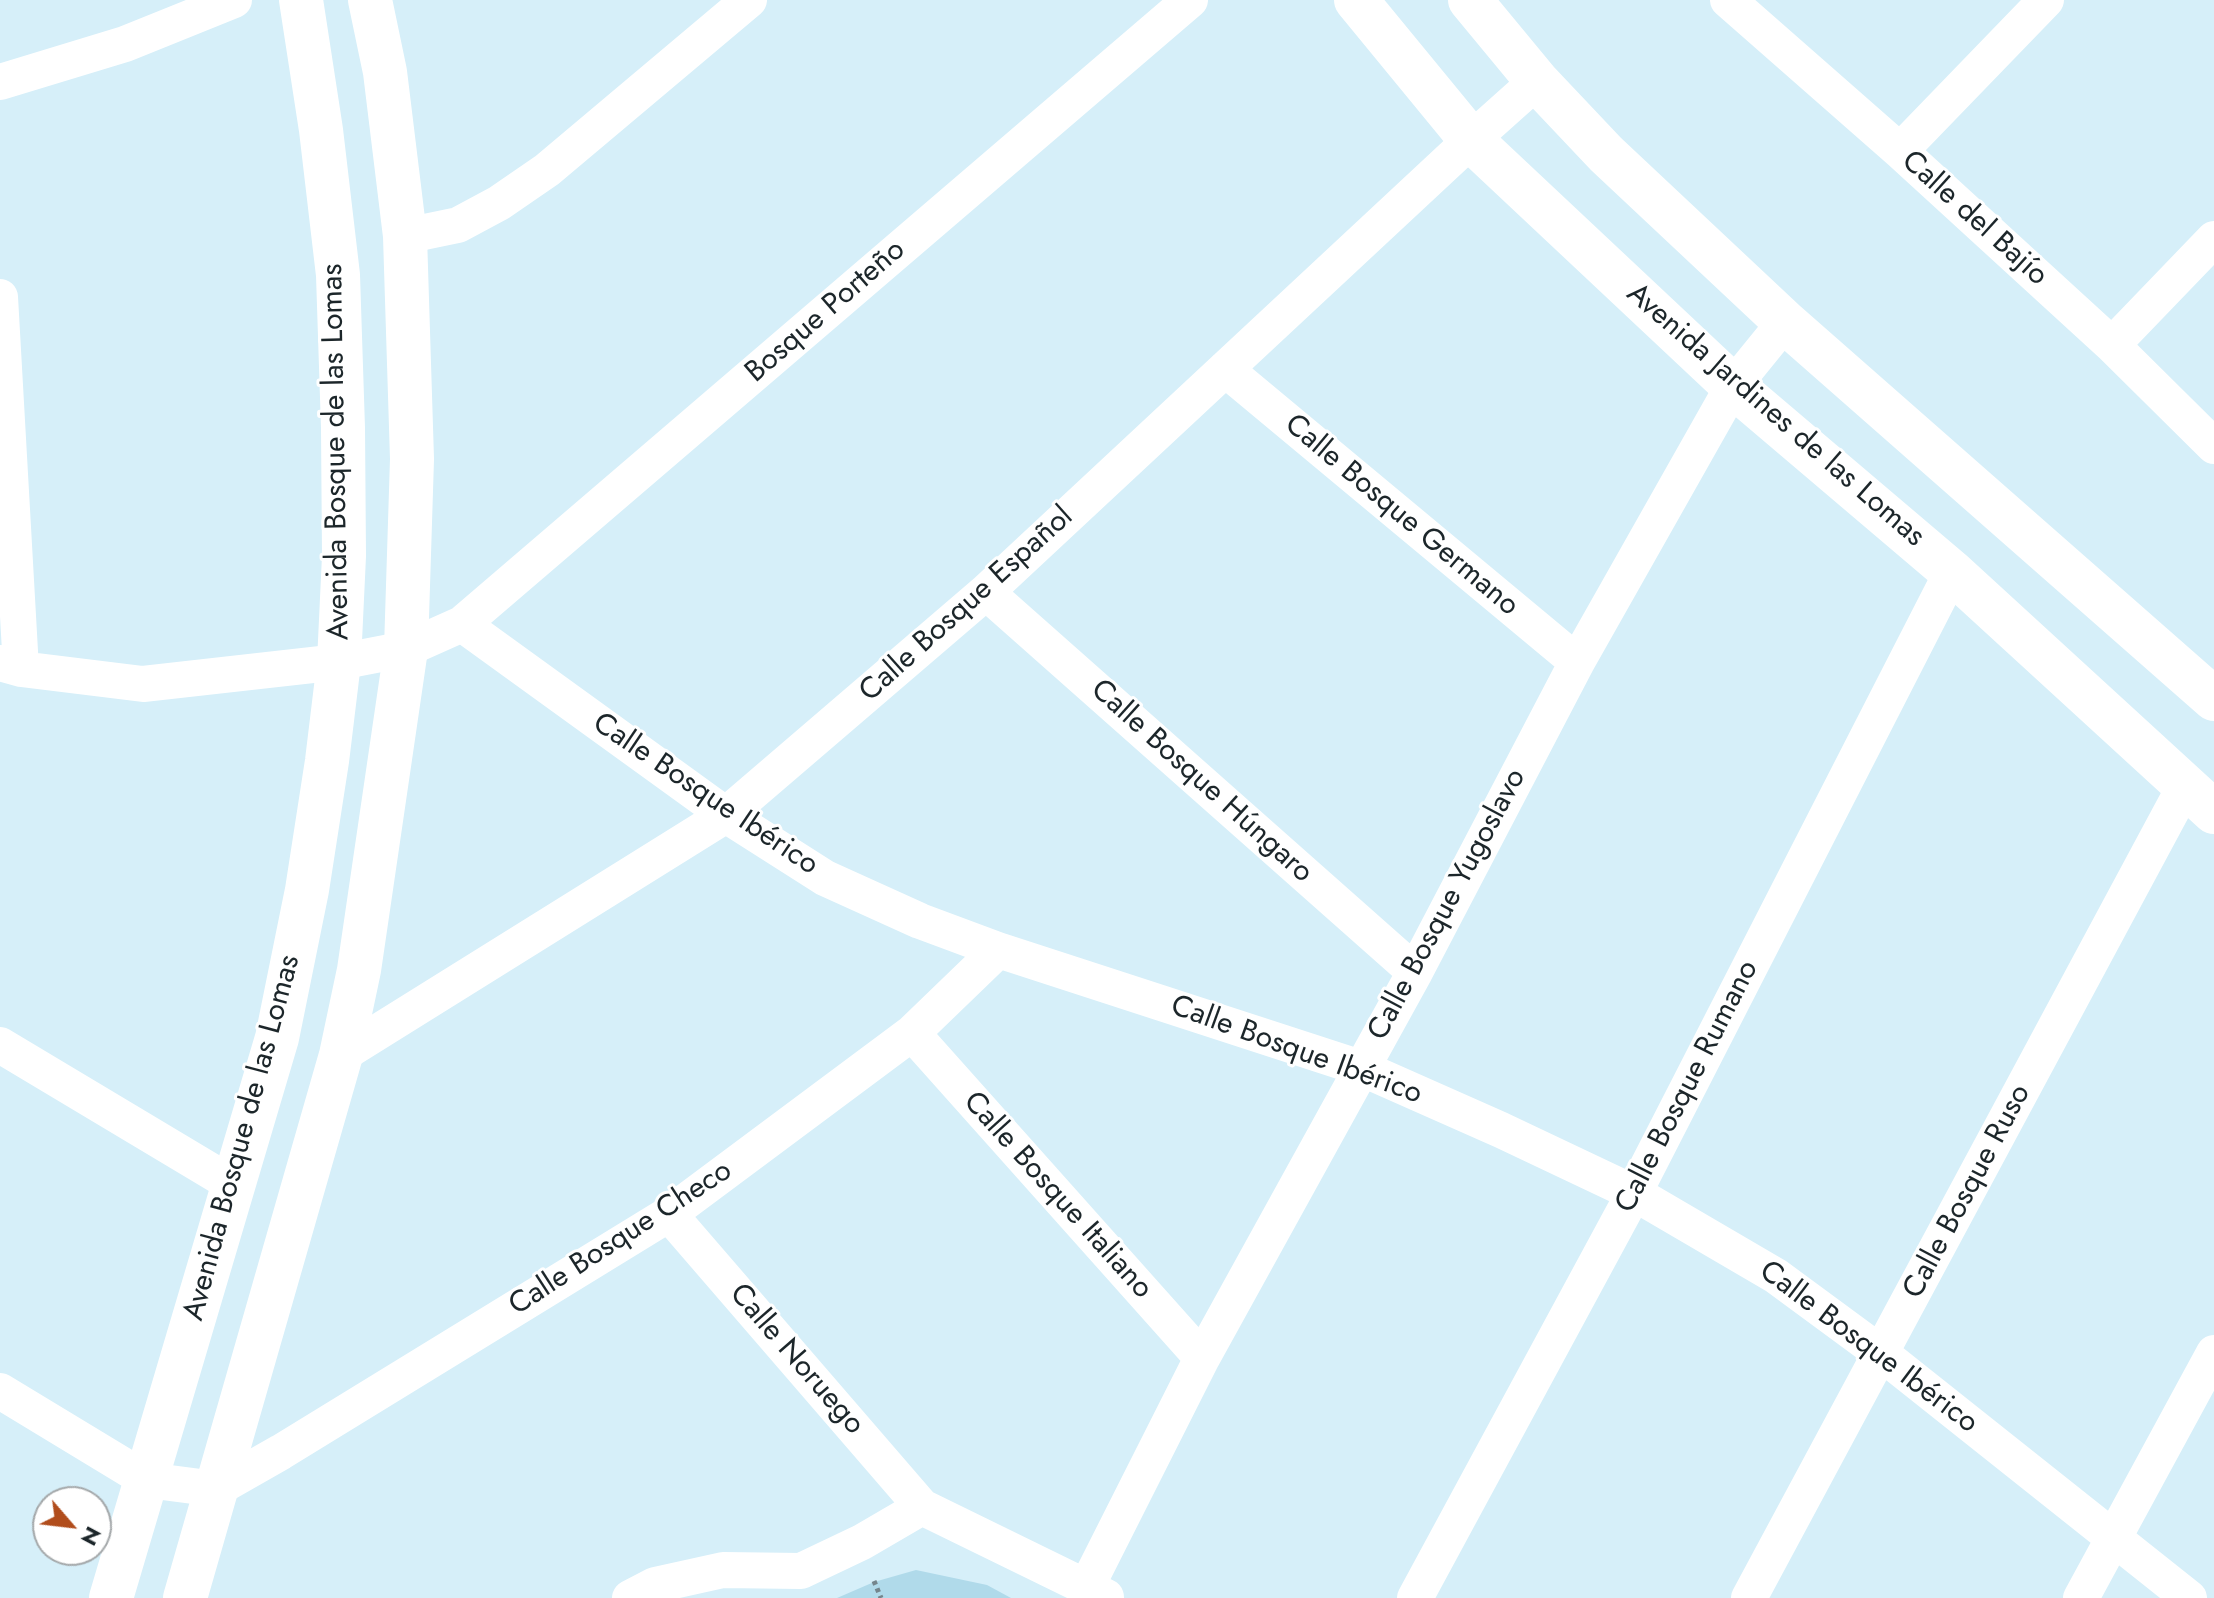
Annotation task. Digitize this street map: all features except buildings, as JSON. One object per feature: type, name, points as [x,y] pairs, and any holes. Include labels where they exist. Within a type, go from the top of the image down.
[{"type":"street","points":[[0,82],[125,44],[234,0]]},
{"type":"street","name":"Avenida Bosque de las Lomas","points":[[111,1598],[277,1038],[307,890],[339,662],[344,556],[338,275],[321,130],[301,0]]},
{"type":"street","points":[[185,1598],[341,1055],[361,955],[406,649],[412,459],[405,236],[385,72],[370,0]]},
{"type":"street","points":[[405,236],[458,225],[511,195],[547,170],[749,0]]},
{"type":"street","name":"Bosque Porteño","points":[[462,624],[1190,0]]},
{"type":"street","name":"Avenida Jardines de las Lomas","points":[[1356,0],[1471,140],[1733,386],[1952,572],[2200,799]]},
{"type":"street","points":[[1470,0],[1537,81],[1606,154],[1785,322],[2214,699]]},
{"type":"street","name":"Calle del Bajío","points":[[1728,0],[1900,151],[2112,345],[2214,446]]},
{"type":"street","points":[[1900,151],[2046,0]]},
{"type":"street","name":"Calle Bosque Español","points":[[341,1055],[726,815],[986,592],[1537,81]]},
{"type":"street","points":[[2112,345],[2214,239]]},
{"type":"street","points":[[0,297],[10,666],[143,684],[339,662],[406,649],[462,624]]},
{"type":"street","name":"Calle Bosque Yugoslavo","points":[[1097,1592],[1202,1358],[1415,972],[1577,662],[1733,386],[1785,322]]},
{"type":"street","name":"Calle Bosque Germano","points":[[1225,369],[1577,662]]},
{"type":"street","name":"Calle Bosque Rumano","points":[[1415,1598],[1634,1193],[1952,572]]},
{"type":"street","name":"Calle Bosque Húngaro","points":[[986,592],[1415,972]]},
{"type":"street","name":"Calle Bosque Ibérico","points":[[462,624],[726,815],[825,878],[920,921],[998,950],[1361,1068],[1634,1193],[1776,1276],[1882,1354],[2189,1598]]},
{"type":"street","name":"Calle Bosque Ruso","points":[[1749,1598],[1882,1354],[2200,799]]},
{"type":"street","name":"Calle Bosque Checo","points":[[216,1489],[669,1214],[912,1033],[998,950]]},
{"type":"street","name":"Calle Bosque Italiano","points":[[912,1033],[1202,1358]]},
{"type":"street","points":[[0,1045],[234,1185]]},
{"type":"street","name":"Calle Noruego","points":[[669,1214],[922,1507]]},
{"type":"street","points":[[2081,1598],[2214,1353]]},
{"type":"street","points":[[0,1391],[147,1480],[216,1489]]},
{"type":"street","points":[[630,1598],[655,1585],[723,1570],[794,1584],[922,1507],[1097,1592]]},
{"type":"shaded area","points":[[916,1570],[987,1585],[1011,1598],[837,1598],[874,1582]]}]
